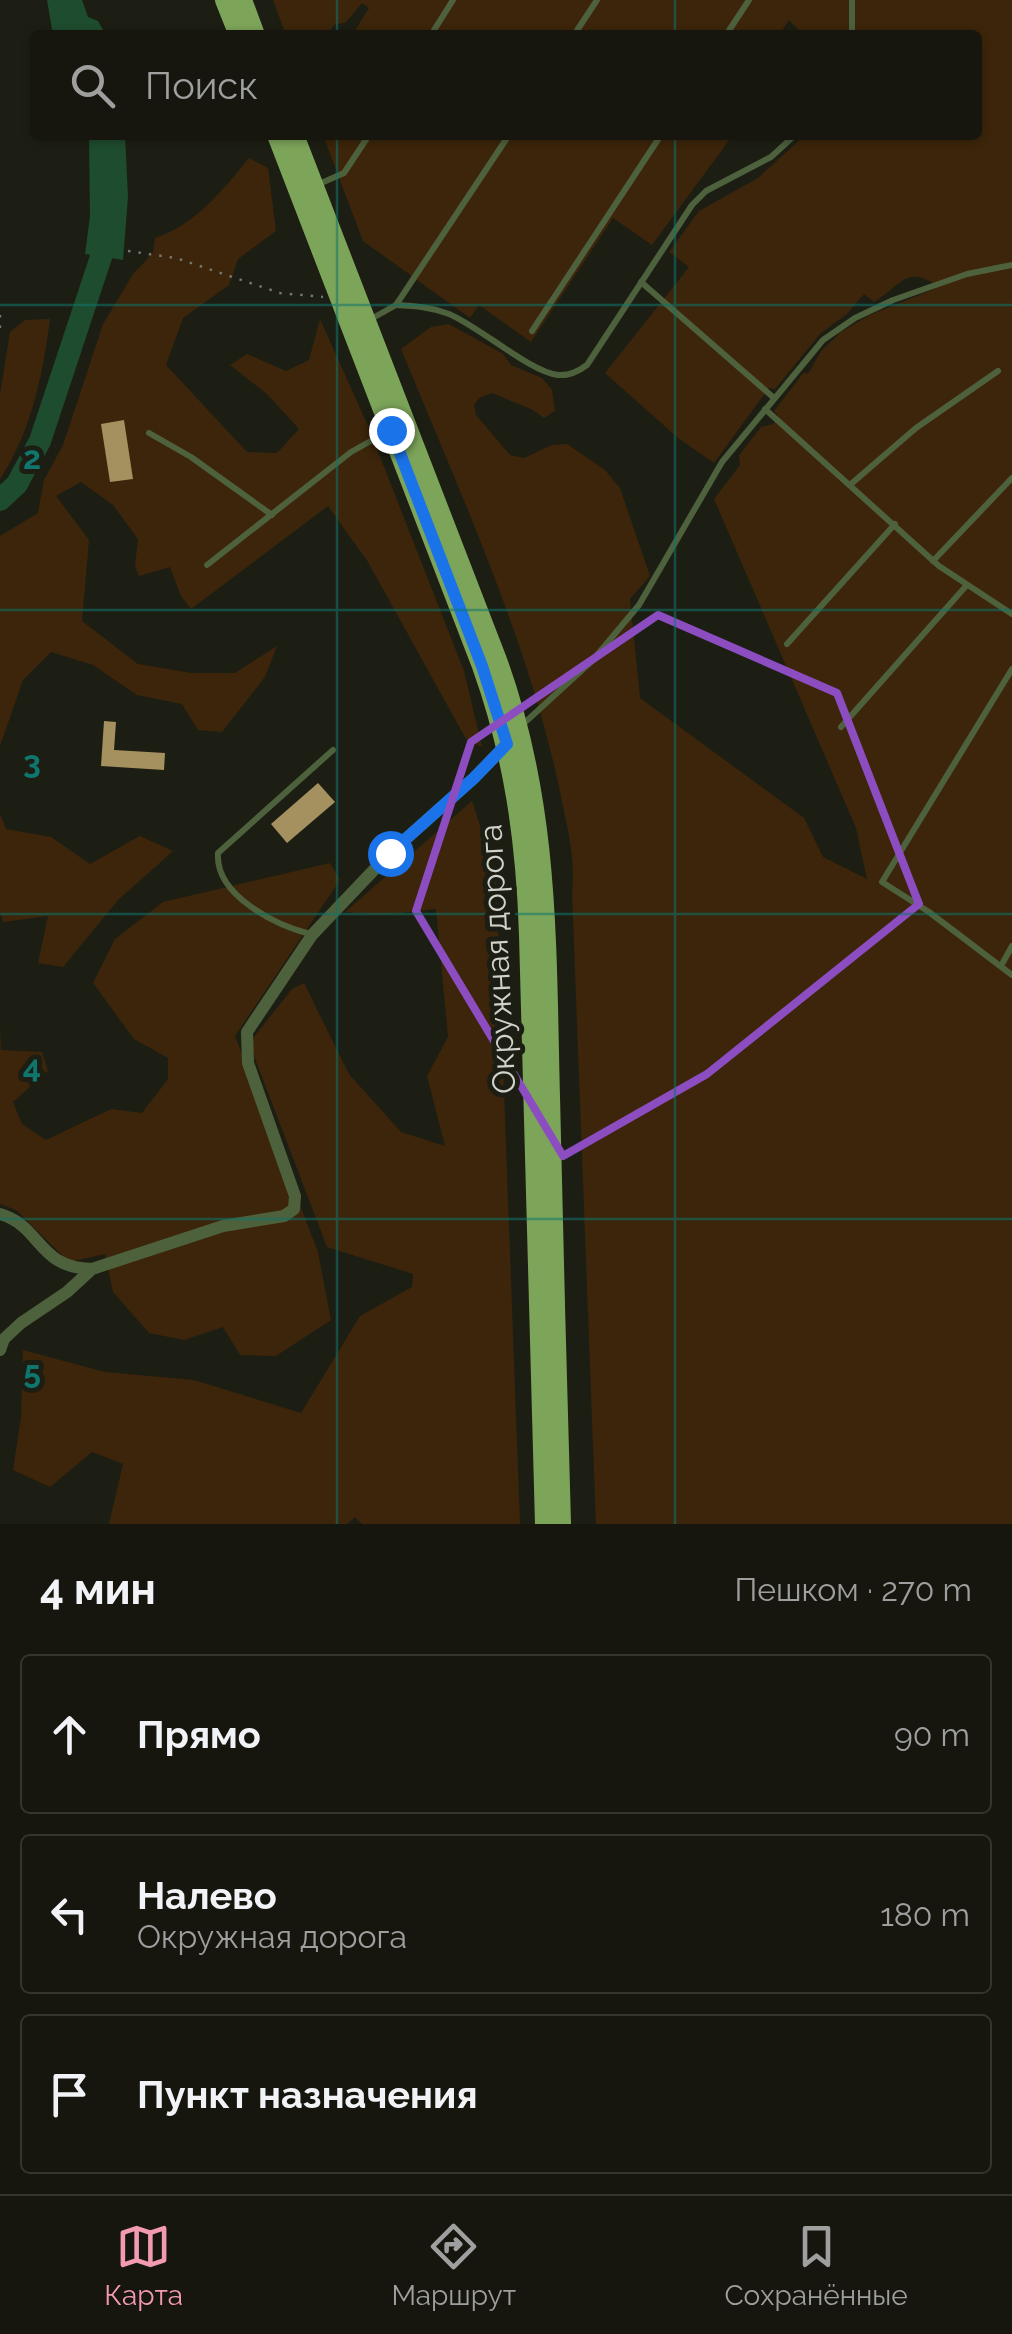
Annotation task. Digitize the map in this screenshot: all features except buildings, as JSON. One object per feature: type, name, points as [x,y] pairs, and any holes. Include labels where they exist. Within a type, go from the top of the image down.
[{"type":"main road","points":[[225,0],[236,30]]},
{"type":"main road","points":[[242,0],[254,30]]},
{"type":"main road","name":"Окружная дорога","points":[[279,140],[533,791],[542,867],[561,1524]]},
{"type":"main road","name":"Окружная дорога","points":[[296,140],[490,642],[513,736],[528,896],[545,1524]]},
{"type":"street","points":[[0,1214],[12,1218],[58,1263],[92,1269],[223,1226],[284,1216],[294,1209],[295,1196],[248,1063],[247,1032],[312,934],[513,736]]},
{"type":"street","points":[[0,1350],[4,1339],[21,1323],[67,1292],[92,1269]]},
{"type":"lane","points":[[435,30],[453,0]]},
{"type":"lane","points":[[577,30],[597,0]]},
{"type":"lane","points":[[729,30],[749,0]]},
{"type":"lane","points":[[852,0],[852,30]]},
{"type":"lane","points":[[313,186],[344,173],[366,140]]},
{"type":"lane","points":[[366,322],[396,305],[506,140]]},
{"type":"lane","points":[[532,330],[658,140]]},
{"type":"lane","points":[[396,305],[429,307],[452,315],[542,369],[558,375],[576,373],[588,365],[692,205],[706,191],[772,157],[790,140]]},
{"type":"lane","points":[[513,736],[592,660],[639,605],[712,478],[764,409],[824,340],[867,312],[936,284],[1012,265]]},
{"type":"lane","points":[[640,282],[774,398]]},
{"type":"lane","points":[[851,484],[916,428],[998,371]]},
{"type":"lane","points":[[764,409],[934,561],[1012,614]]},
{"type":"lane","points":[[207,565],[351,452],[391,430]]},
{"type":"lane","points":[[149,434],[190,456],[272,514]]},
{"type":"lane","points":[[934,561],[1012,478]]},
{"type":"lane","points":[[787,644],[895,524]]},
{"type":"lane","points":[[841,728],[966,586]]},
{"type":"lane","points":[[1012,669],[882,882],[930,912],[1012,975]]},
{"type":"lane","points":[[312,934],[285,928],[231,888],[217,868],[218,853],[333,750]]},
{"type":"lane","points":[[1001,966],[1012,946]]},
{"type":"path","points":[[128,251],[176,258],[280,293],[340,297]]},
{"type":"path","points":[[0,315],[0,335]]},
{"type":"highlighted area","points":[[658,615],[837,693],[919,904],[707,1074],[563,1156],[416,911],[471,742]]},
{"type":"shaded area","points":[[47,0],[82,0],[88,17],[98,21],[103,30],[52,30]]},
{"type":"shaded area","points":[[273,0],[1012,0],[1012,1524],[596,1524],[570,839],[529,675],[468,511],[401,349],[431,327],[449,324],[503,354],[511,365],[542,378],[552,390],[555,411],[544,418],[492,393],[479,398],[474,405],[476,415],[510,455],[524,458],[552,445],[567,444],[605,470],[620,488],[650,576],[630,599],[640,698],[804,818],[823,857],[867,879],[856,828],[714,499],[740,465],[739,455],[761,427],[773,424],[779,417],[774,411],[841,332],[870,315],[939,287],[912,277],[874,302],[864,294],[848,313],[821,333],[775,389],[769,388],[714,463],[678,438],[605,373],[689,267],[669,252],[699,211],[758,178],[800,140],[982,140],[982,30],[798,30],[789,20],[782,30],[355,30],[369,8],[362,3],[345,23],[335,24],[331,30],[284,30]]},
{"type":"shaded area","points":[[89,140],[125,140],[128,197],[123,260],[85,254],[90,216]]},
{"type":"shaded area","points":[[325,140],[729,140],[652,245],[613,218],[531,342],[479,305],[470,318],[363,241]]},
{"type":"shaded area","points":[[249,158],[268,168],[276,231],[238,259],[229,285],[183,318],[166,365],[247,452],[277,453],[299,429],[267,394],[230,365],[247,354],[286,371],[309,360],[320,319],[368,426],[464,671],[482,747],[466,739],[368,562],[328,506],[191,609],[181,596],[170,567],[139,576],[135,566],[138,539],[113,505],[81,482],[56,496],[89,540],[82,621],[138,664],[191,673],[235,673],[277,646],[265,677],[222,732],[198,730],[182,704],[137,695],[93,665],[51,652],[23,680],[0,746],[0,536],[38,513],[44,480],[63,445],[103,324],[133,274],[153,253],[155,238],[195,215]]},
{"type":"shaded area","points":[[50,319],[34,402],[20,442],[0,479],[0,395],[10,332],[25,320]]},
{"type":"shaded area","points":[[472,801],[496,875],[520,1524],[362,1524],[355,1517],[347,1524],[109,1524],[123,1464],[92,1452],[50,1487],[13,1470],[21,1417],[23,1350],[105,1372],[194,1380],[301,1413],[360,1316],[412,1287],[413,1274],[327,1247],[249,1043],[292,989],[304,983],[349,1074],[401,1132],[445,1146],[427,1076],[448,1037],[436,909],[383,915],[345,912]]},
{"type":"shaded area","points":[[0,814],[6,829],[51,837],[90,864],[140,836],[173,851],[118,900],[63,967],[38,963],[48,916],[3,922],[0,912]]},
{"type":"shaded area","points":[[330,863],[340,880],[235,1036],[318,1252],[331,1320],[276,1356],[240,1355],[223,1327],[184,1340],[149,1333],[113,1292],[105,1254],[69,1262],[16,1210],[0,1204],[0,1023],[1,1050],[42,1052],[48,1071],[13,1102],[22,1124],[46,1140],[111,1109],[142,1113],[168,1079],[168,1058],[134,1039],[93,983],[115,939],[163,902]]},
{"type":"waterway","points":[[0,500],[17,484],[40,441],[101,257],[106,227]]},
{"type":"route","points":[[390,853],[507,744],[482,666],[391,430]]}]
